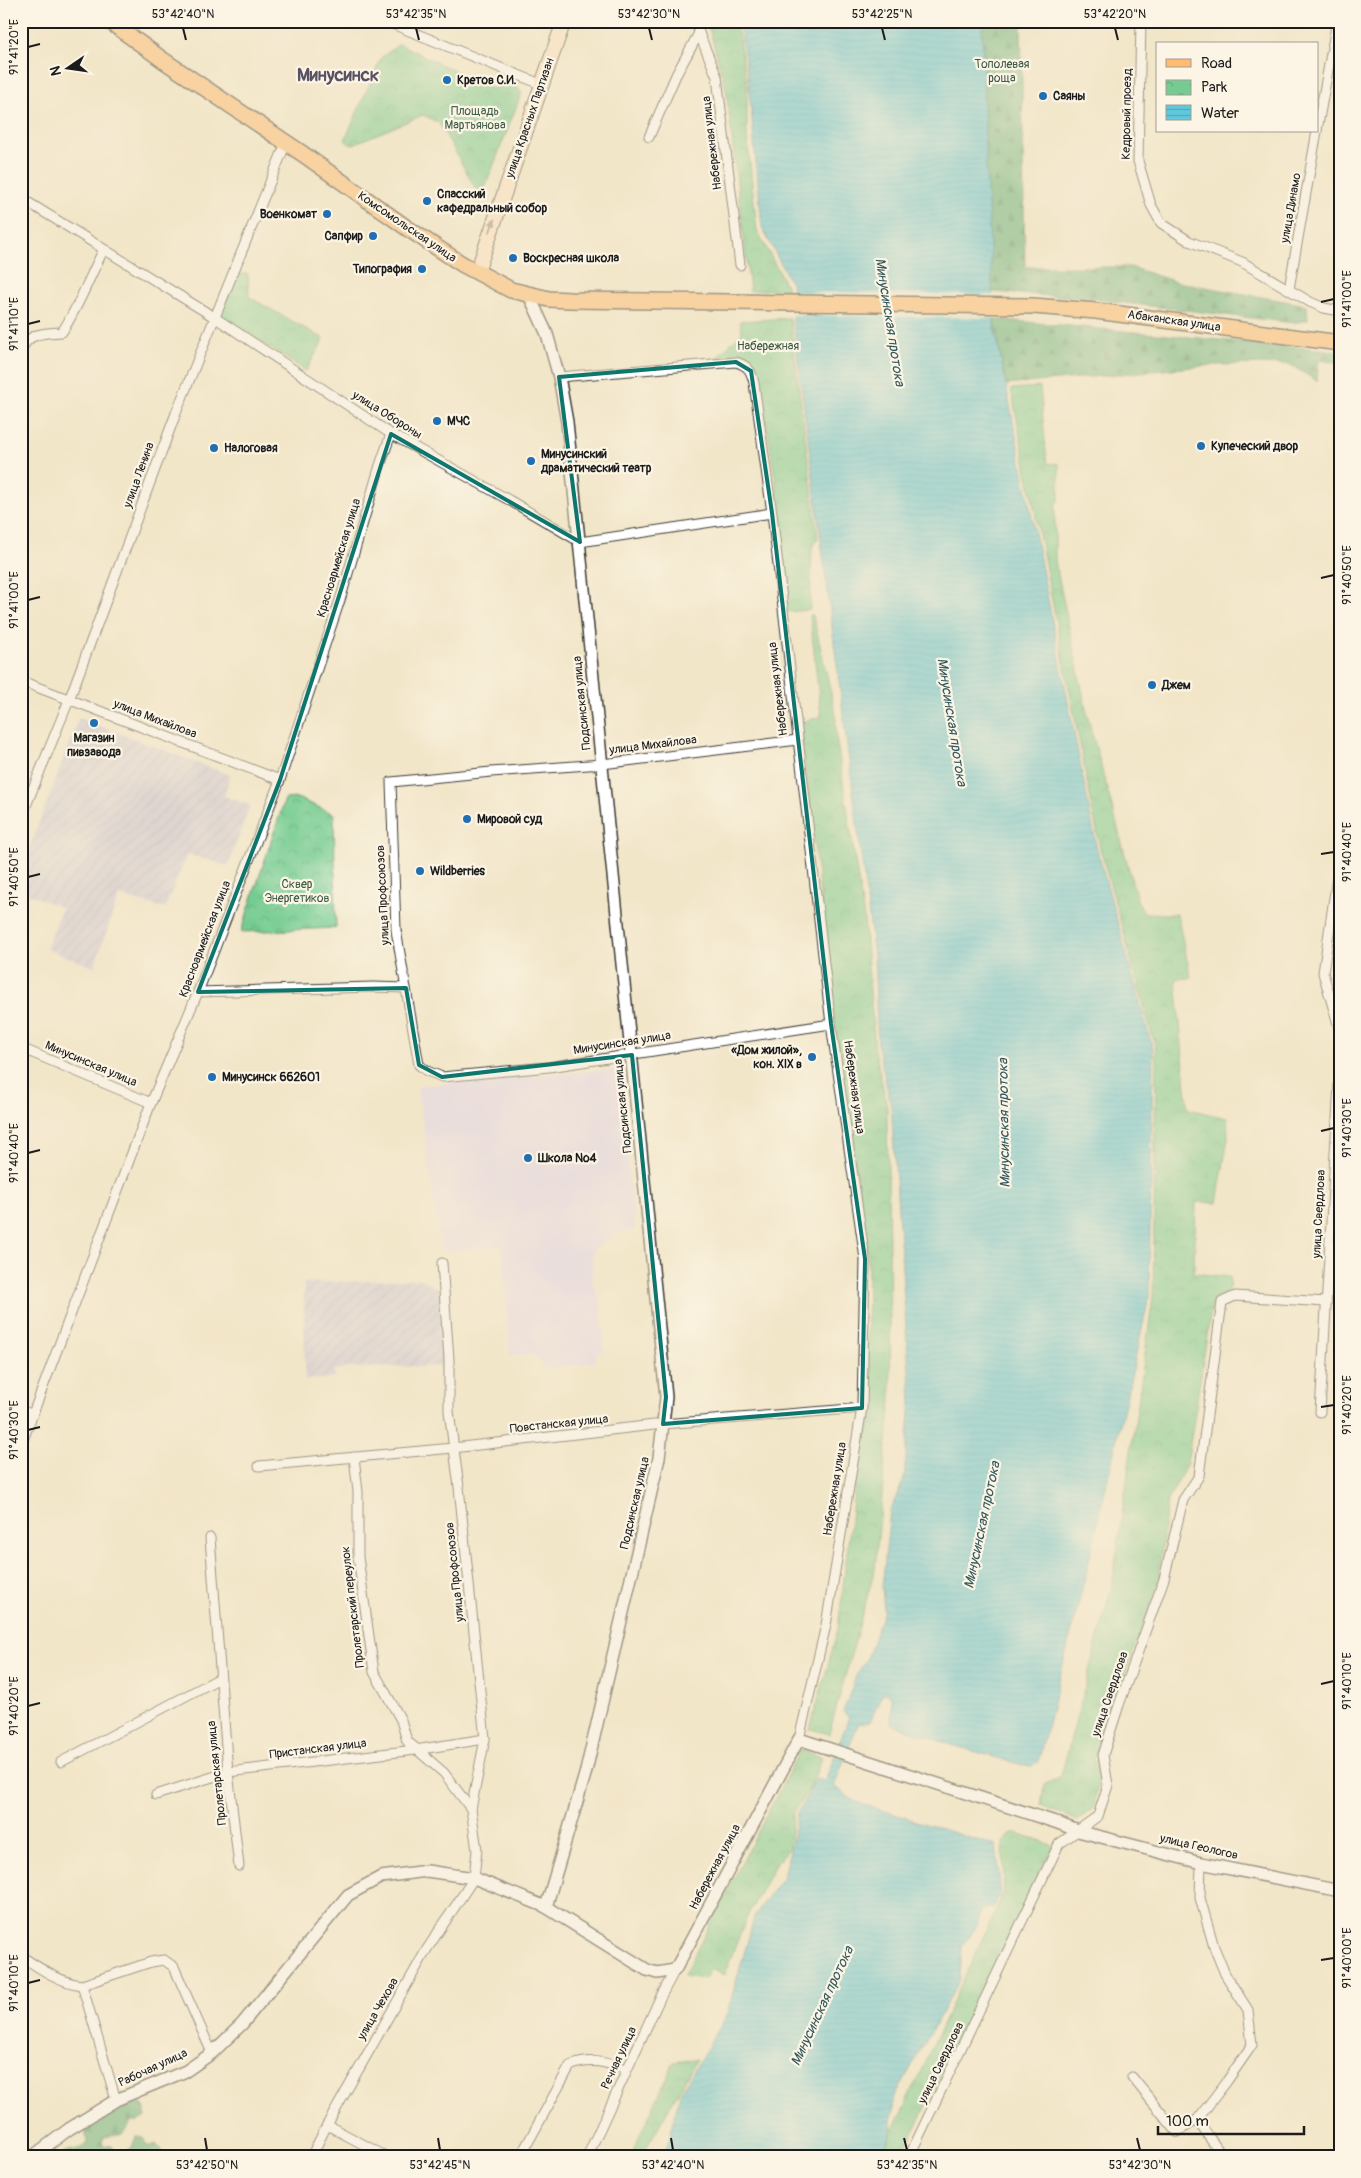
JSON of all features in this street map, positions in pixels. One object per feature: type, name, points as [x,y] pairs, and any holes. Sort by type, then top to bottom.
[{"type":"main road","name":"Комсомольская улица","points":[[110,21],[163,60],[407,228],[494,282],[529,295],[570,300],[750,302]]},
{"type":"main road","name":"улица Красных Партизан","points":[[476,272],[564,21]]},
{"type":"main road","name":"Абаканская улица","points":[[750,302],[1007,305],[1096,311],[1340,343]]},
{"type":"street","points":[[385,21],[543,85]]},
{"type":"street","name":"Набережная улица","points":[[696,21],[699,33],[718,76],[740,265]]},
{"type":"street","name":"Кедровый проезд","points":[[1141,21],[1138,161],[1151,205],[1161,223],[1172,232],[1189,241],[1242,262],[1289,289]]},
{"type":"street","name":"улица Динамо","points":[[1318,124],[1336,21]]},
{"type":"street","points":[[649,137],[676,75],[699,33]]},
{"type":"street","name":"улица Динамо","points":[[1289,289],[1317,132]]},
{"type":"street","name":"улица Ленина","points":[[21,818],[69,700],[172,422],[286,143]]},
{"type":"street","name":"улица Обороны","points":[[21,198],[214,317],[391,434],[580,542]]},
{"type":"street","points":[[21,351],[24,343],[36,334],[62,332],[74,314],[103,250]]},
{"type":"street","points":[[1289,289],[1324,308],[1340,311]]},
{"type":"street","name":"Подсинская улица","points":[[529,295],[547,334],[559,377],[567,422],[666,1397],[660,1458],[586,1771],[546,1907]]},
{"type":"street","name":"Набережная улица","points":[[559,377],[736,362],[752,371],[772,513],[831,1024],[865,1259],[862,1408],[826,1625],[799,1739],[675,1970]]},
{"type":"street","name":"Красноармейская улица","points":[[21,1445],[151,1103],[198,992],[280,780],[341,597],[391,434]]},
{"type":"street","points":[[580,542],[772,513]]},
{"type":"street","name":"улица Михайлова","points":[[21,681],[280,780]]},
{"type":"street","name":"улица Михайлова","points":[[391,782],[602,764],[798,740]]},
{"type":"street","name":"улица Профсоюзов","points":[[391,782],[396,930],[419,1065]]},
{"type":"street","points":[[1340,857],[1322,973],[1340,1031]]},
{"type":"street","points":[[198,992],[373,987],[406,988]]},
{"type":"street","points":[[1330,995],[1340,997]]},
{"type":"street","name":"Минусинская улица","points":[[419,1065],[426,1071],[442,1077],[549,1067],[831,1024]]},
{"type":"street","name":"Минусинская улица","points":[[21,1048],[151,1103]]},
{"type":"street","name":"улица Свердлова","points":[[1320,1412],[1340,1067]]},
{"type":"street","points":[[1329,1254],[1340,1255]]},
{"type":"street","name":"улица Профсоюзов","points":[[442,1263],[449,1360],[449,1411],[459,1487],[485,1739],[471,1809],[477,1850],[474,1878]]},
{"type":"street","name":"улица Свердлова","points":[[909,2157],[1059,1844],[1098,1816],[1108,1785],[1103,1755],[1118,1705],[1164,1579],[1183,1500],[1198,1476],[1222,1302],[1235,1296],[1326,1302]]},
{"type":"street","name":"Повстанская улица","points":[[259,1466],[453,1448],[663,1424],[862,1408]]},
{"type":"street","points":[[21,1410],[33,1415]]},
{"type":"street","name":"Пролетарский переулок","points":[[354,1457],[358,1492],[358,1557],[374,1672],[401,1720],[406,1741],[444,1773],[471,1809]]},
{"type":"street","name":"Пролетарская улица","points":[[210,1538],[228,1772],[239,1866]]},
{"type":"street","points":[[62,1762],[220,1678]]},
{"type":"street","name":"Пристанская улица","points":[[156,1795],[228,1772],[415,1750],[485,1739]]},
{"type":"street","name":"улица Геологов","points":[[799,1739],[877,1763],[1078,1831],[1201,1863],[1340,1891]]},
{"type":"street","points":[[1132,2078],[1177,2132],[1197,2120],[1227,2082],[1252,2045],[1248,2010],[1225,1974],[1211,1939],[1200,1898],[1201,1863]]},
{"type":"street","name":"Рабочая улица","points":[[32,2157],[69,2129],[116,2100],[186,2071],[212,2053],[242,2024],[348,1895],[381,1877],[427,1871],[474,1878]]},
{"type":"street","points":[[474,1878],[546,1907],[647,1970],[657,1973],[675,1970]]},
{"type":"street","name":"улица Чехова","points":[[311,2157],[327,2125],[427,1949],[474,1878]]},
{"type":"street","points":[[21,1956],[38,1967],[74,1984],[82,1985],[151,1962],[164,1960],[174,1967],[212,2053]]},
{"type":"street","name":"Речная улица","points":[[587,2157],[675,1970]]},
{"type":"street","points":[[82,1985],[116,2100]]},
{"type":"street","points":[[520,2157],[570,2066],[583,2061],[591,2061],[627,2069]]},
{"type":"street","points":[[1197,2120],[1223,2157]]},
{"type":"street","points":[[327,2125],[387,2157]]},
{"type":"highlighted area","points":[[736,362],[751,371],[772,513],[831,1024],[865,1259],[862,1408],[663,1424],[666,1397],[632,1055],[442,1077],[419,1065],[406,988],[198,992],[280,780],[391,434],[580,542],[559,377]]},
{"type":"shaded area","points":[[79,718],[230,775],[224,796],[250,805],[228,866],[187,854],[165,908],[119,896],[94,967],[46,949],[62,908],[21,891],[21,870]]},
{"type":"shaded area","name":"Школа №4","points":[[618,1069],[635,1230],[613,1234],[593,1251],[592,1279],[601,1304],[604,1352],[597,1352],[595,1362],[545,1369],[537,1357],[531,1353],[510,1356],[502,1246],[441,1251],[417,1086]]},
{"type":"shaded area","points":[[421,1279],[439,1289],[443,1366],[346,1368],[334,1370],[335,1378],[305,1380],[304,1283]]},
{"type":"green space","points":[[707,21],[736,21],[747,84],[747,135],[757,230],[788,289],[750,291],[726,89]]},
{"type":"green space","name":"Тополевая роща","points":[[982,21],[1021,21],[1025,267],[1130,267],[1177,282],[1307,305],[1308,320],[1293,323],[1083,298],[992,292],[985,145]]},
{"type":"green space","name":"Площадь Мартьянова","points":[[399,44],[492,89],[513,81],[522,92],[481,198],[439,123],[423,115],[351,145],[345,140],[381,58]]},
{"type":"green space","points":[[237,274],[248,274],[249,297],[324,339],[306,371],[219,315]]},
{"type":"green space","name":"Набережная","points":[[790,318],[818,538],[812,547],[810,610],[785,612],[777,490],[761,389],[755,369],[743,358],[715,359],[742,332],[740,321]]},
{"type":"green space","points":[[994,319],[1340,351],[1340,363],[1319,360],[1317,381],[1289,364],[1215,365],[1006,385]]},
{"type":"green space","points":[[1040,387],[1047,463],[1059,464],[1059,501],[1055,504],[1055,560],[1088,718],[1138,903],[1145,913],[1177,914],[1191,978],[1176,979],[1188,1109],[1227,1118],[1228,1138],[1217,1203],[1196,1202],[1194,1273],[1230,1277],[1229,1292],[1213,1298],[1187,1464],[1167,1502],[1158,1584],[1094,1759],[1099,1778],[1094,1807],[1078,1821],[1041,1805],[1044,1785],[1061,1776],[1112,1585],[1153,1297],[1156,1049],[1100,848],[1011,389]]},
{"type":"green space","points":[[810,615],[813,615],[836,715],[836,736],[864,918],[875,1050],[887,1106],[891,1401],[875,1569],[829,1734],[810,1729],[838,1629],[854,1493],[867,1408],[868,1257],[835,1024],[800,722],[821,717]]},
{"type":"green space","name":"Сквер Энергетиков","points":[[297,798],[334,814],[336,928],[241,932],[285,799]]},
{"type":"green space","points":[[800,1750],[822,1757],[811,1786],[793,1812],[789,1849],[776,1863],[747,1917],[724,1975],[711,1969],[705,1979],[684,1975]]},
{"type":"green space","points":[[1014,1832],[1054,1846],[1027,1895],[1016,1937],[972,2017],[901,2157],[881,2157],[1004,1892],[1003,1842]]},
{"type":"green space","points":[[697,2059],[641,2157],[630,2157],[674,2062]]},
{"type":"green space","points":[[140,2102],[145,2108],[145,2117],[137,2122],[131,2121],[126,2132],[123,2134],[103,2138],[104,2145],[112,2146],[118,2154],[117,2157],[64,2157],[64,2152],[81,2148],[87,2143],[85,2130],[87,2128]]},
{"type":"green space","points":[[136,2136],[145,2139],[148,2147],[156,2144],[161,2150],[162,2157],[127,2157],[128,2150],[132,2147]]},
{"type":"water","name":"Минусинская протока","points":[[739,21],[982,21],[985,145],[994,324],[1097,849],[1153,1049],[1149,1298],[1087,1570],[1038,1763],[1029,1767],[952,1745],[891,1724],[892,1698],[888,1693],[882,1694],[870,1722],[858,1724],[834,1786],[856,1802],[996,1846],[1001,1893],[993,1908],[982,1910],[977,1926],[962,1947],[960,1980],[894,2098],[891,2134],[880,2157],[662,2157],[669,2141],[680,2093],[726,2017],[755,1915],[782,1878],[791,1847],[797,1813],[816,1779],[825,1781],[849,1717],[843,1712],[856,1676],[868,1656],[884,1610],[882,1587],[890,1511],[904,1479],[911,1401],[891,1106],[878,1046],[874,956],[793,321],[792,286],[762,227],[748,77]]},
{"type":"pier","points":[[789,292],[995,295],[996,318],[790,315]]},
{"type":"place","name":"Кретов С.И.","points":[[447,80]]},
{"type":"place","name":"Саяны","points":[[1043,96]]},
{"type":"place","name":"Спасский кафедральный собор","points":[[427,201]]},
{"type":"place","name":"Военкомат","points":[[327,214]]},
{"type":"place","name":"Сапфир","points":[[373,236]]},
{"type":"place","name":"Воскресная школа","points":[[513,258]]},
{"type":"place","name":"Типография","points":[[422,269]]},
{"type":"place","name":"МЧС","points":[[437,421]]},
{"type":"place","name":"Купеческий двор","points":[[1201,446]]},
{"type":"place","name":"Налоговая","points":[[214,448]]},
{"type":"place","name":"Минусинский драматический театр","points":[[531,461]]},
{"type":"place","name":"Джем","points":[[1152,685]]},
{"type":"place","name":"Магазин пивзавода","points":[[94,723]]},
{"type":"place","name":"Мировой суд","points":[[467,819]]},
{"type":"place","name":"Wildberries","points":[[420,871]]},
{"type":"place","name":"«Дом жилой», кон. ХIХ в","points":[[812,1057]]},
{"type":"place","name":"Минусинск 662601","points":[[212,1077]]},
{"type":"place","name":"Школа №4","points":[[528,1158]]},
{"type":"district","name":"Минусинск","points":[[338,75]]}]
